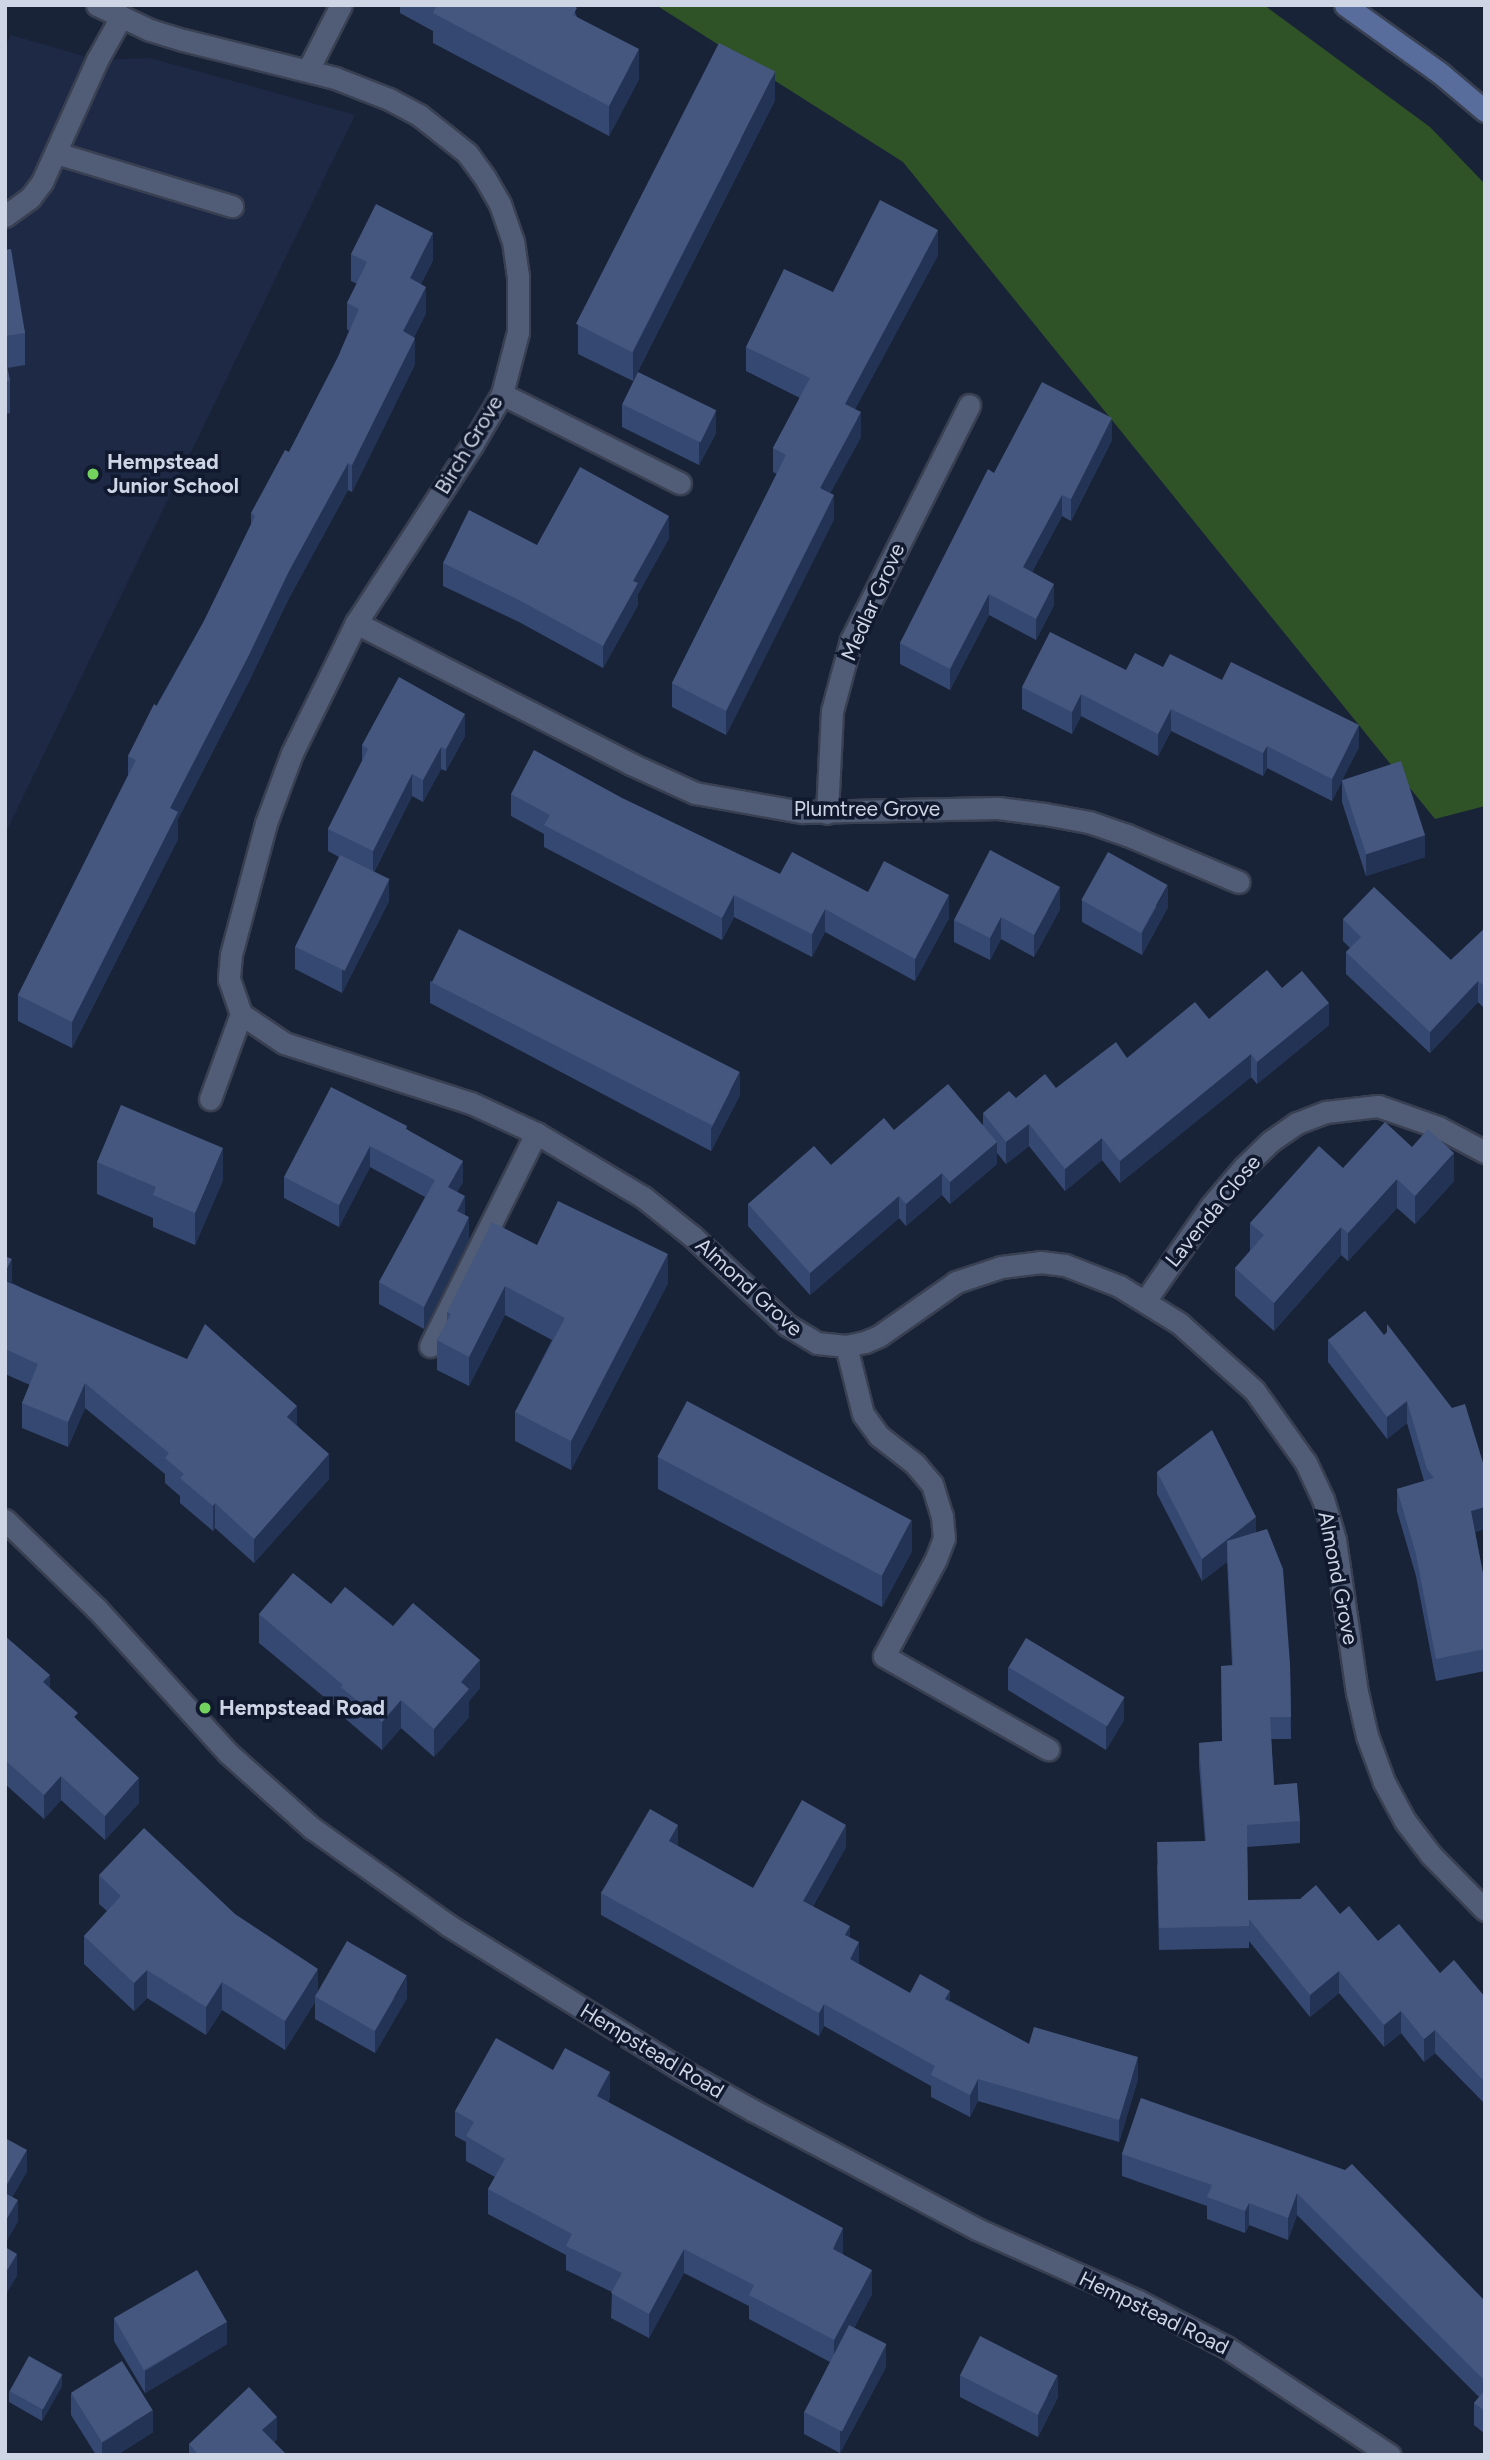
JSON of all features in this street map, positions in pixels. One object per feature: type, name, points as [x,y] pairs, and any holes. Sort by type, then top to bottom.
[{"type":"street","name":"Birch Grove","points":[[97,5],[121,17],[192,42],[308,69],[389,99],[419,115],[467,153],[485,178],[500,204],[513,242],[518,275],[518,332],[502,394],[472,445],[356,623],[297,740],[266,823],[231,954],[229,979],[241,1014]]},
{"type":"street","points":[[308,69],[341,5]]},
{"type":"street","points":[[1345,5],[1440,73],[1485,111]]},
{"type":"street","points":[[5,216],[30,198],[56,153],[97,60],[121,17]]},
{"type":"street","points":[[56,153],[232,206]]},
{"type":"street","points":[[502,394],[680,483]]},
{"type":"street","name":"Medlar Grove","points":[[827,813],[832,711],[851,640],[969,405]]},
{"type":"street","name":"Plumtree Grove","points":[[356,623],[677,786],[736,802],[827,813],[998,808],[1045,814],[1089,822],[1127,835],[1238,882]]},
{"type":"street","points":[[210,1099],[241,1014]]},
{"type":"street","name":"Almond Grove","points":[[241,1014],[284,1043],[434,1089],[536,1133],[643,1197],[692,1236],[801,1336],[817,1343],[846,1346],[879,1336],[956,1282],[1001,1267],[1040,1262],[1076,1269],[1119,1286],[1206,1344],[1254,1390],[1306,1463],[1323,1499],[1335,1540],[1357,1692],[1367,1736],[1384,1782],[1405,1821],[1431,1855],[1485,1910]]},
{"type":"street","name":"Lavenda Close","points":[[1145,1301],[1211,1206],[1244,1167],[1297,1123],[1326,1112],[1378,1106],[1438,1127],[1485,1152]]},
{"type":"street","points":[[430,1346],[536,1133]]},
{"type":"street","points":[[846,1346],[863,1414],[879,1436],[915,1464],[932,1484],[942,1516],[944,1538],[936,1559],[884,1656],[1048,1749]]},
{"type":"street","name":"Hempstead Road","points":[[5,1520],[97,1609],[228,1753],[312,1828],[447,1925],[680,2069],[754,2111],[976,2229],[1138,2301],[1226,2347],[1390,2455]]},
{"type":"shaded area","name":"Hempstead Junior School","points":[[11,35],[97,60],[150,58],[355,115],[5,834],[5,46]]},
{"type":"green space","points":[[656,5],[1264,5],[1430,127],[1485,184],[1485,806],[1435,819],[903,162]]},
{"type":"building","points":[[437,5],[572,5],[577,8],[573,15],[639,49],[609,106],[433,13]]},
{"type":"building","points":[[719,43],[775,72],[632,352],[576,324]]},
{"type":"building","points":[[880,200],[938,230],[845,404],[861,412],[820,488],[834,495],[726,711],[672,683],[786,455],[773,448],[810,378],[746,347],[784,269],[833,292]]},
{"type":"building","points":[[376,204],[433,233],[410,278],[426,287],[403,331],[415,338],[352,465],[348,463],[289,571],[170,808],[178,812],[72,1022],[18,995],[136,760],[128,756],[154,704],[157,706],[204,621],[255,516],[251,513],[285,450],[289,452],[338,357],[359,309],[347,303],[367,262],[351,254]]},
{"type":"building","points":[[11,249],[25,333],[5,336],[5,250]]},
{"type":"building","points":[[5,354],[10,381],[5,381]]},
{"type":"building","points":[[638,372],[716,410],[700,442],[622,404]]},
{"type":"building","points":[[1042,382],[1112,418],[1071,499],[1062,495],[1023,567],[1054,584],[1036,619],[989,594],[950,669],[900,643],[988,469],[994,473]]},
{"type":"building","points":[[580,467],[669,516],[633,581],[638,583],[603,646],[519,600],[443,563],[469,510],[537,545]]},
{"type":"building","points":[[1050,632],[1126,670],[1135,653],[1163,667],[1170,654],[1222,680],[1231,662],[1359,725],[1332,779],[1267,746],[1263,753],[1171,709],[1158,734],[1081,694],[1072,712],[1022,687]]},
{"type":"building","points":[[399,677],[465,714],[446,749],[441,747],[423,780],[412,774],[373,851],[328,829],[368,749],[362,745]]},
{"type":"building","points":[[534,750],[624,799],[780,874],[792,852],[868,892],[884,861],[949,895],[915,959],[825,909],[812,934],[734,895],[722,918],[544,825],[550,815],[511,794]]},
{"type":"building","points":[[1401,761],[1425,835],[1366,854],[1342,780]]},
{"type":"building","points":[[990,850],[1060,887],[1034,935],[1001,917],[990,938],[954,920]]},
{"type":"building","points":[[1108,852],[1167,885],[1141,933],[1081,900]]},
{"type":"building","points":[[340,855],[389,879],[345,971],[295,947]]},
{"type":"building","points":[[1374,887],[1451,960],[1485,928],[1485,987],[1478,981],[1430,1032],[1346,952],[1361,937],[1343,919]]},
{"type":"building","points":[[459,929],[740,1072],[712,1125],[432,982]]},
{"type":"building","points":[[1267,970],[1282,988],[1302,971],[1329,1003],[1257,1062],[1251,1054],[1120,1161],[1102,1138],[1065,1169],[1029,1124],[1006,1142],[983,1113],[1009,1091],[1016,1098],[1045,1074],[1056,1088],[1116,1042],[1127,1058],[1195,1002],[1209,1019]]},
{"type":"building","points":[[948,1084],[997,1142],[950,1182],[942,1173],[906,1204],[899,1196],[810,1273],[748,1204],[814,1146],[831,1165],[884,1118],[894,1130]]},
{"type":"building","points":[[331,1087],[407,1126],[406,1129],[463,1161],[448,1187],[465,1196],[457,1211],[469,1217],[424,1307],[379,1282],[435,1180],[370,1146],[339,1205],[284,1177]]},
{"type":"building","points":[[121,1105],[223,1148],[195,1213],[153,1195],[156,1187],[97,1162]]},
{"type":"building","points":[[1385,1122],[1412,1147],[1428,1129],[1454,1153],[1415,1196],[1397,1179],[1348,1233],[1341,1227],[1274,1303],[1235,1268],[1264,1235],[1250,1223],[1319,1146],[1343,1168]]},
{"type":"building","points":[[558,1201],[668,1254],[571,1441],[515,1412],[565,1318],[505,1286],[469,1357],[437,1340],[451,1314],[447,1312],[492,1222],[537,1245]]},
{"type":"building","points":[[5,1256],[12,1259],[5,1272]]},
{"type":"building","points":[[5,1281],[187,1359],[205,1324],[297,1406],[287,1417],[329,1454],[254,1539],[215,1503],[213,1506],[180,1478],[184,1474],[165,1458],[169,1453],[85,1383],[68,1422],[22,1403],[38,1364],[5,1349]]},
{"type":"building","points":[[1365,1311],[1384,1335],[1387,1332],[1387,1324],[1452,1408],[1465,1404],[1485,1469],[1485,1507],[1471,1511],[1485,1584],[1485,1649],[1436,1659],[1416,1554],[1397,1489],[1434,1478],[1427,1469],[1407,1401],[1387,1417],[1328,1340]]},
{"type":"building","points":[[687,1401],[911,1520],[882,1576],[657,1457]]},
{"type":"building","points":[[1212,1430],[1256,1517],[1202,1559],[1157,1472]]},
{"type":"building","points":[[1267,1529],[1283,1569],[1290,1664],[1291,1717],[1270,1717],[1274,1785],[1297,1783],[1300,1821],[1247,1825],[1248,1900],[1300,1899],[1316,1885],[1340,1914],[1349,1906],[1378,1941],[1399,1924],[1440,1973],[1454,1960],[1485,1997],[1485,2082],[1435,2030],[1424,2039],[1401,2011],[1384,2025],[1339,1971],[1310,1995],[1249,1919],[1249,1926],[1159,1928],[1157,1842],[1206,1841],[1199,1743],[1222,1741],[1221,1666],[1233,1665],[1227,1541]]},
{"type":"building","points":[[293,1573],[331,1604],[345,1587],[393,1626],[413,1603],[480,1660],[461,1682],[469,1689],[434,1729],[401,1700],[382,1722],[259,1614]]},
{"type":"building","points":[[5,1636],[50,1675],[43,1682],[78,1713],[74,1717],[139,1778],[105,1816],[61,1776],[44,1795],[5,1760]]},
{"type":"building","points":[[1026,1638],[1125,1697],[1107,1726],[1008,1667]]},
{"type":"building","points":[[802,1800],[846,1825],[803,1901],[850,1926],[845,1935],[859,1942],[850,1959],[910,1993],[920,1974],[950,1991],[945,1999],[1029,2044],[1034,2027],[1138,2057],[1119,2120],[978,2079],[970,2095],[931,2075],[935,2066],[824,2004],[819,2013],[601,1893],[650,1809],[678,1825],[669,1841],[753,1888]]},
{"type":"building","points":[[144,1828],[235,1914],[318,1969],[285,2021],[222,1982],[206,2007],[147,1970],[134,1983],[84,1936],[121,1896],[99,1875]]},
{"type":"building","points":[[347,1941],[407,1976],[375,2031],[315,1996]]},
{"type":"building","points":[[496,2038],[553,2070],[565,2048],[610,2072],[597,2096],[843,2228],[833,2249],[872,2270],[834,2340],[749,2295],[754,2285],[684,2249],[649,2314],[611,2293],[622,2273],[566,2246],[572,2234],[488,2189],[505,2159],[466,2136],[474,2122],[455,2111]]},
{"type":"building","points":[[1141,2098],[1345,2170],[1352,2164],[1485,2301],[1485,2381],[1297,2193],[1288,2218],[1249,2203],[1245,2211],[1207,2197],[1212,2185],[1122,2154]]},
{"type":"building","points":[[5,2138],[27,2150],[5,2188]]},
{"type":"building","points":[[5,2193],[18,2200],[5,2222]]},
{"type":"building","points":[[5,2247],[17,2254],[5,2274]]},
{"type":"building","points":[[197,2270],[227,2322],[144,2370],[114,2318]]},
{"type":"building","points":[[849,2325],[886,2344],[842,2431],[805,2412]]},
{"type":"building","points":[[980,2336],[1058,2375],[1038,2415],[960,2375]]},
{"type":"building","points":[[29,2356],[62,2374],[43,2409],[10,2391]]},
{"type":"building","points":[[122,2361],[153,2410],[102,2442],[71,2393]]},
{"type":"building","points":[[249,2387],[277,2417],[262,2430],[285,2453],[199,2455],[189,2444]]},
{"type":"building","points":[[1485,2390],[1485,2411],[1474,2403]]},
{"type":"place","name":"Hempstead Junior School","points":[[93,474]]},
{"type":"place","name":"Hempstead Road","points":[[205,1708]]}]
